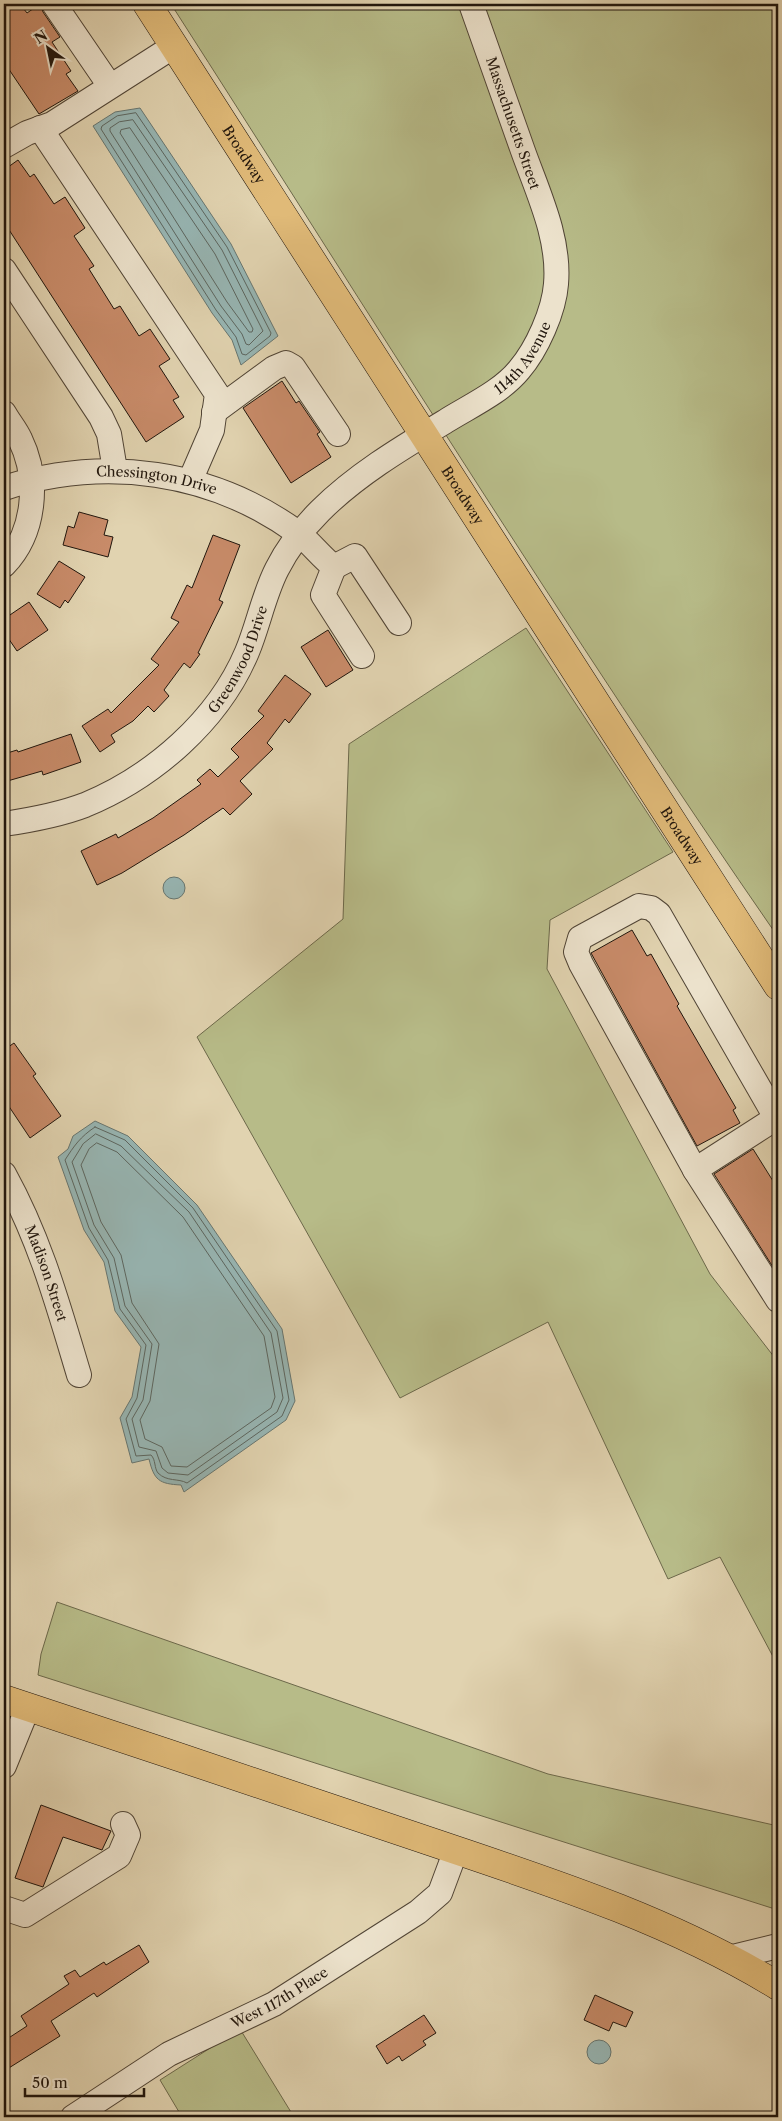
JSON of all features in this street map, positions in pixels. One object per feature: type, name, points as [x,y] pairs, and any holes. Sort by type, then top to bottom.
[{"type":"main road","name":"Broadway","points":[[147,4],[778,986]]},
{"type":"main road","points":[[11,1705],[456,1850],[639,1915],[729,1958],[778,1986]]},
{"type":"street","points":[[54,4],[110,86]]},
{"type":"street","name":"Massachusetts Street","points":[[471,4],[554,243]]},
{"type":"street","points":[[4,146],[52,124],[174,46]]},
{"type":"street","points":[[40,128],[217,394],[212,430],[190,481]]},
{"type":"street","name":"114th Avenue","points":[[425,434],[489,395],[518,371],[541,338],[556,286],[554,243]]},
{"type":"street","points":[[4,270],[101,417],[109,434],[115,470]]},
{"type":"street","points":[[214,412],[274,368],[286,363],[293,367],[338,434]]},
{"type":"street","points":[[4,413],[20,439],[31,480],[30,515],[16,552],[4,565]]},
{"type":"street","name":"Greenwood Drive","points":[[4,824],[34,820],[83,806],[120,788],[148,771],[205,719],[227,689],[246,656],[276,570],[299,534],[345,488],[425,434]]},
{"type":"street","name":"Chessington Drive","points":[[4,488],[31,480],[115,470],[155,473],[190,481],[241,500],[299,534],[334,567]]},
{"type":"street","points":[[362,656],[322,596],[334,567],[355,556],[399,623]]},
{"type":"street","points":[[695,1170],[777,1120],[659,914],[651,908],[639,906],[580,938],[576,952],[695,1170],[778,1300]]},
{"type":"street","name":"Madison Street","points":[[4,1174],[25,1213],[53,1290],[79,1375]]},
{"type":"street","points":[[4,1766],[11,1705]]},
{"type":"street","points":[[4,1908],[25,1915],[119,1856],[128,1835],[123,1824]]},
{"type":"street","name":"West 117th Place","points":[[73,2117],[169,2054],[274,2004],[418,1912],[440,1893],[456,1850]]},
{"type":"street","points":[[729,1958],[778,1946]]},
{"type":"green space","points":[[171,4],[778,4],[778,937],[546,590]]},
{"type":"green space","points":[[526,628],[673,852],[550,920],[547,969],[710,1274],[778,1362],[778,1666],[720,1557],[668,1579],[548,1322],[400,1398],[197,1037],[343,919],[349,744]]},
{"type":"green space","points":[[57,1602],[548,1774],[778,1826],[778,1910],[38,1675],[41,1654]]},
{"type":"green space","points":[[240,2029],[294,2117],[182,2117],[160,2080]]},
{"type":"water","points":[[140,108],[231,244],[278,336],[241,365],[232,340],[212,313],[93,126],[115,112]]},
{"type":"water","points":[[174,877],[182,880],[185,888],[182,896],[174,899],[166,896],[163,888],[166,880]]},
{"type":"water","points":[[95,1121],[128,1136],[197,1205],[282,1329],[295,1401],[286,1420],[184,1492],[181,1485],[159,1480],[153,1472],[149,1459],[132,1463],[120,1418],[132,1397],[141,1347],[115,1311],[104,1262],[84,1230],[58,1157],[68,1149],[73,1136]]},
{"type":"water","points":[[599,2040],[607,2044],[611,2052],[607,2060],[599,2064],[591,2060],[587,2052],[591,2044]]},
{"type":"building","points":[[4,4],[20,4],[27,13],[40,4],[43,12],[60,37],[52,42],[71,71],[66,74],[78,91],[39,114],[4,62]]},
{"type":"building","points":[[18,160],[30,177],[34,174],[54,204],[65,197],[85,228],[74,236],[94,266],[89,269],[114,309],[120,306],[139,336],[150,329],[170,359],[159,366],[179,397],[173,400],[184,417],[146,442],[4,222],[4,170]]},
{"type":"building","points":[[282,381],[296,403],[299,401],[320,432],[317,434],[331,457],[291,483],[243,408]]},
{"type":"building","points":[[79,512],[108,520],[104,535],[113,537],[108,557],[63,545],[68,526],[74,528]]},
{"type":"building","points":[[213,535],[240,545],[219,600],[223,602],[198,653],[200,654],[190,668],[184,663],[164,690],[169,696],[154,712],[148,706],[133,721],[111,735],[115,742],[100,752],[82,726],[108,709],[111,713],[159,665],[151,659],[179,622],[171,618],[187,585],[192,588]]},
{"type":"building","points":[[59,561],[85,577],[68,603],[65,600],[60,608],[37,594]]},
{"type":"building","points":[[29,602],[48,630],[17,651],[4,632],[4,619]]},
{"type":"building","points":[[328,630],[353,670],[326,687],[301,647]]},
{"type":"building","points":[[285,675],[311,694],[289,723],[285,719],[267,743],[273,749],[240,781],[252,794],[230,815],[223,808],[184,835],[122,873],[97,885],[81,851],[116,834],[118,838],[153,818],[201,784],[197,780],[210,769],[218,777],[239,757],[231,749],[264,716],[258,711]]},
{"type":"building","points":[[71,734],[81,762],[43,775],[42,771],[4,782],[4,754],[17,750],[18,752]]},
{"type":"building","points":[[632,930],[647,956],[651,954],[679,1004],[677,1006],[736,1108],[733,1110],[740,1123],[697,1146],[591,953]]},
{"type":"building","points":[[14,1043],[36,1074],[33,1076],[61,1116],[30,1138],[4,1099],[4,1050]]},
{"type":"building","points":[[753,1149],[778,1189],[778,1275],[714,1174]]},
{"type":"building","points":[[41,1805],[111,1831],[102,1850],[63,1837],[43,1887],[15,1878]]},
{"type":"building","points":[[139,1945],[149,1962],[97,1997],[94,1993],[51,2021],[60,2036],[4,2071],[4,2041],[27,2026],[21,2016],[69,1984],[64,1976],[75,1970],[80,1977],[104,1962],[106,1965]]},
{"type":"building","points":[[595,1995],[633,2012],[626,2027],[613,2022],[609,2031],[584,2020]]},
{"type":"building","points":[[424,2015],[436,2033],[423,2041],[426,2045],[402,2061],[399,2056],[387,2064],[376,2046]]}]
